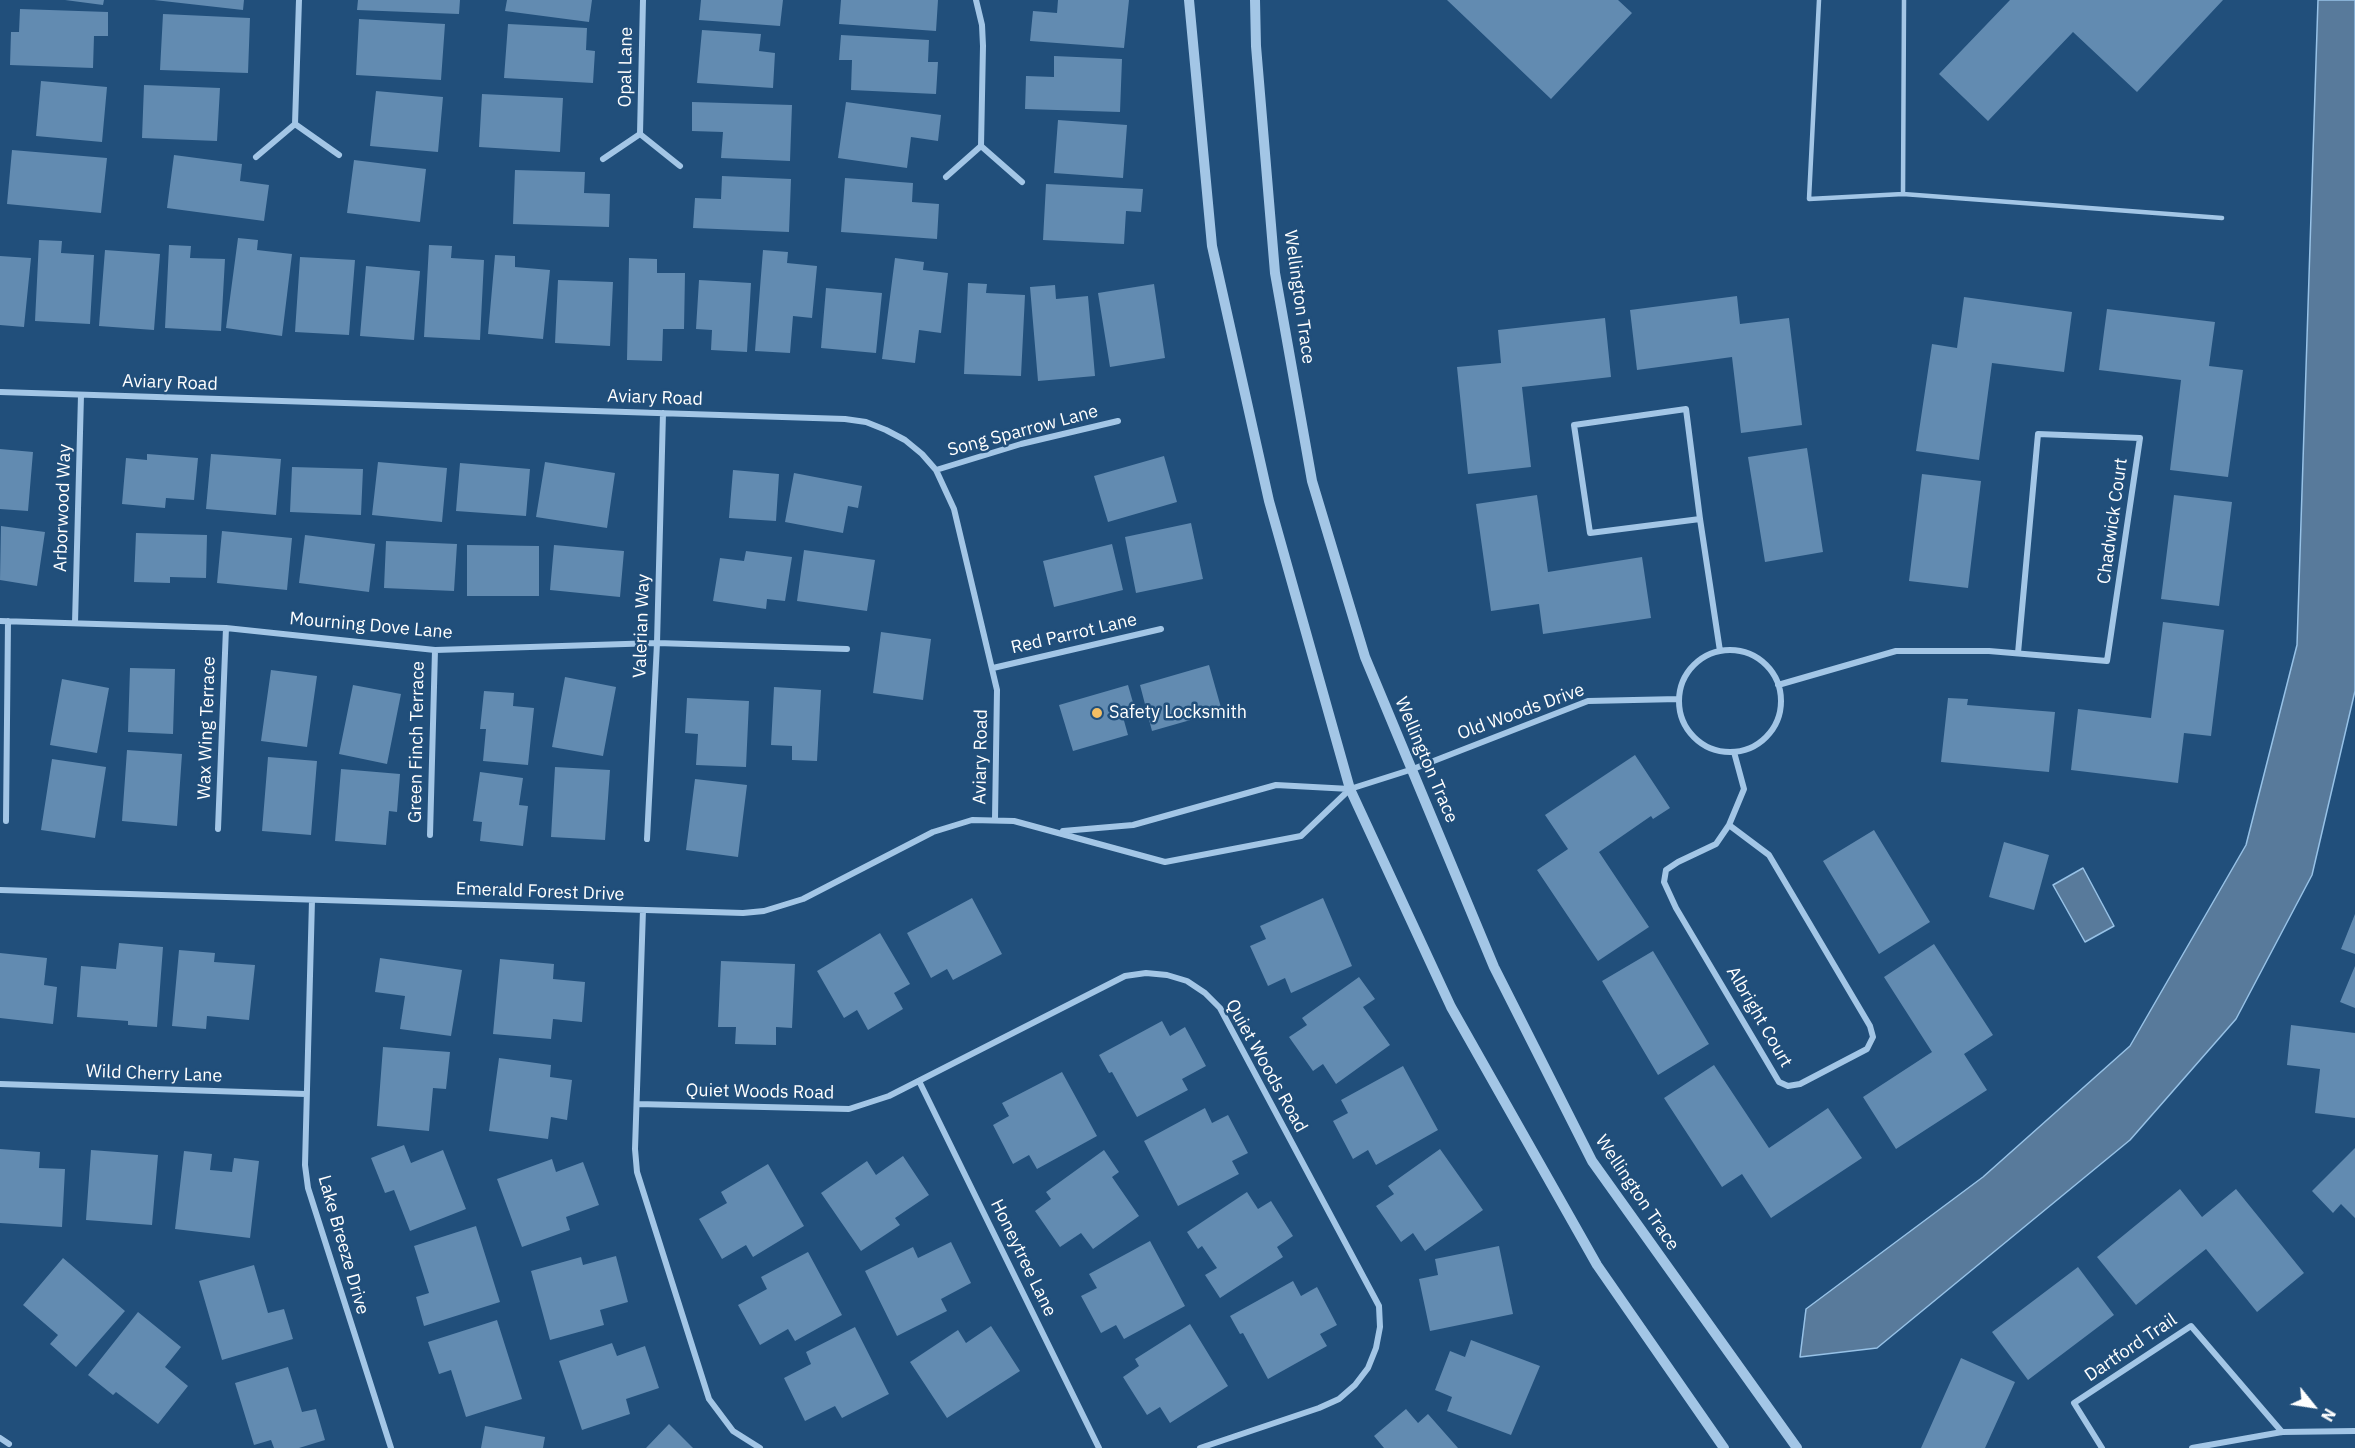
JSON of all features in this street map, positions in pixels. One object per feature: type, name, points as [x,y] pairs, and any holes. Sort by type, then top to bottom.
[{"type":"street","points":[[256,156],[296,124],[299,0]]},
{"type":"street","name":"Opal Lane","points":[[640,134],[642,0]]},
{"type":"street","points":[[946,177],[981,146],[983,46],[982,25],[976,0]]},
{"type":"street","points":[[1189,0],[1212,246],[1269,501],[1350,789],[1456,1018],[1598,1265],[1724,1448]]},
{"type":"street","name":"Wellington Trace","points":[[1256,0],[1256,46],[1275,273],[1312,481],[1365,657],[1494,967],[1592,1161],[1797,1448]]},
{"type":"street","points":[[296,124],[339,155]]},
{"type":"street","points":[[603,159],[640,134],[680,166]]},
{"type":"street","points":[[981,146],[1022,182]]},
{"type":"street","name":"Aviary Road","points":[[0,392],[845,419],[866,422],[905,440],[936,470],[954,509],[997,690],[995,819]]},
{"type":"street","name":"Arborwood Way","points":[[75,623],[81,395]]},
{"type":"street","points":[[1700,519],[1590,533],[1574,425],[1686,409],[1720,651]]},
{"type":"street","name":"Valerian Way","points":[[647,839],[657,643],[663,413]]},
{"type":"street","name":"Song Sparrow Lane","points":[[936,470],[1021,444],[1118,421]]},
{"type":"street","name":"Chadwick Court","points":[[1778,684],[1896,651],[2018,653],[2107,661],[2140,438],[2038,434],[2018,653]]},
{"type":"street","name":"Mourning Dove Lane","points":[[0,621],[226,628],[435,650],[657,643],[847,649]]},
{"type":"street","points":[[6,821],[8,621]]},
{"type":"street","name":"Wax Wing Terrace","points":[[218,829],[226,628]]},
{"type":"street","name":"Red Parrot Lane","points":[[993,668],[1161,629]]},
{"type":"street","name":"Green Finch Terrace","points":[[430,835],[435,650]]},
{"type":"street","points":[[1720,651],[1749,653],[1762,661],[1778,684],[1781,700],[1772,729],[1762,740],[1748,748],[1734,752],[1716,750],[1701,743],[1689,732],[1681,716],[1678,699],[1682,682],[1691,668],[1704,657],[1720,651]]},
{"type":"street","name":"Old Woods Drive","points":[[1413,769],[1588,701],[1678,699]]},
{"type":"street","name":"Albright Court","points":[[1729,825],[1769,855],[1870,1026],[1873,1037],[1867,1049],[1800,1084],[1788,1086],[1779,1082],[1676,908],[1664,882],[1666,870],[1716,844],[1729,825],[1744,789],[1734,752]]},
{"type":"street","name":"Emerald Forest Drive","points":[[1056,832],[1133,825],[1276,786],[1350,789],[1413,769]]},
{"type":"street","name":"Emerald Forest Drive","points":[[0,890],[743,913],[785,907],[951,825],[995,819],[1056,832],[1165,862],[1301,836],[1350,789]]},
{"type":"street","name":"Lake Breeze Drive","points":[[312,900],[305,1165],[308,1188],[391,1448]]},
{"type":"street","points":[[643,910],[637,1172],[709,1399],[733,1431],[760,1448]]},
{"type":"street","name":"Quiet Woods Road","points":[[637,1104],[849,1109],[889,1096],[1125,976],[1146,973],[1178,978],[1205,993],[1220,1008],[1379,1306],[1380,1327],[1376,1348],[1368,1368],[1355,1385],[1338,1398],[1319,1408],[1200,1448]]},
{"type":"street","name":"Honeytree Lane","points":[[919,1080],[1099,1448]]},
{"type":"street","name":"Wild Cherry Lane","points":[[0,1084],[306,1094]]},
{"type":"street","name":"Dartford Trail","points":[[2102,1448],[2074,1403],[2191,1326],[2282,1431]]},
{"type":"street","points":[[2192,1448],[2282,1431],[2355,1431]]},
{"type":"street","points":[[0,1438],[9,1444]]},
{"type":"lane","points":[[1819,0],[1809,199],[1903,194],[2222,218]]},
{"type":"lane","points":[[1903,194],[1904,0]]},
{"type":"water","points":[[2318,0],[2355,0],[2355,691],[2312,875],[2236,1019],[2130,1140],[1877,1348],[1800,1357],[1806,1309],[1983,1177],[2130,1046],[2246,845],[2297,645]]},
{"type":"water","points":[[2083,868],[2114,926],[2085,942],[2053,885]]},
{"type":"building","points":[[65,0],[104,0],[103,5]]},
{"type":"building","points":[[154,0],[244,0],[243,10]]},
{"type":"building","points":[[358,0],[460,0],[459,14],[357,10]]},
{"type":"building","points":[[507,0],[592,0],[589,22],[505,11]]},
{"type":"building","points":[[701,0],[783,0],[780,26],[699,20]]},
{"type":"building","points":[[841,0],[938,0],[936,31],[839,24]]},
{"type":"building","points":[[1058,0],[1129,0],[1124,48],[1030,41],[1033,11],[1057,13]]},
{"type":"building","points":[[1447,0],[1618,0],[1632,13],[1551,99]]},
{"type":"building","points":[[2010,0],[2223,0],[2137,92],[2073,32],[1988,121],[1939,74]]},
{"type":"building","points":[[20,9],[108,12],[108,36],[94,36],[93,68],[10,65],[11,32],[19,32]]},
{"type":"building","points":[[163,14],[250,18],[248,73],[160,70]]},
{"type":"building","points":[[359,19],[445,24],[441,80],[356,75]]},
{"type":"building","points":[[508,24],[587,28],[586,50],[595,51],[593,83],[504,78]]},
{"type":"building","points":[[702,30],[761,34],[759,51],[775,53],[773,88],[697,83]]},
{"type":"building","points":[[841,35],[929,40],[928,62],[938,62],[936,94],[851,90],[852,60],[839,60]]},
{"type":"building","points":[[1054,56],[1122,59],[1120,112],[1025,109],[1026,76],[1054,77]]},
{"type":"building","points":[[41,81],[107,87],[102,142],[36,136]]},
{"type":"building","points":[[144,85],[220,88],[217,141],[142,138]]},
{"type":"building","points":[[376,91],[443,97],[438,152],[370,146]]},
{"type":"building","points":[[482,94],[563,98],[560,152],[479,147]]},
{"type":"building","points":[[692,102],[792,105],[790,161],[721,158],[723,132],[692,131]]},
{"type":"building","points":[[846,102],[941,115],[938,141],[911,137],[907,168],[838,158]]},
{"type":"building","points":[[1058,120],[1127,125],[1123,178],[1054,173]]},
{"type":"building","points":[[12,150],[107,158],[101,213],[7,204]]},
{"type":"building","points":[[174,155],[242,164],[240,181],[269,185],[264,221],[167,208]]},
{"type":"building","points":[[354,160],[426,169],[420,222],[347,213]]},
{"type":"building","points":[[515,170],[585,172],[584,193],[610,194],[609,227],[513,224]]},
{"type":"building","points":[[722,176],[791,179],[789,232],[693,228],[695,198],[721,199]]},
{"type":"building","points":[[845,178],[913,183],[912,202],[939,204],[937,239],[841,232]]},
{"type":"building","points":[[1046,184],[1143,189],[1141,212],[1126,211],[1124,244],[1043,240]]},
{"type":"building","points":[[238,238],[258,240],[257,250],[292,254],[282,336],[226,328]]},
{"type":"building","points":[[39,240],[62,241],[61,253],[94,255],[90,324],[35,321]]},
{"type":"building","points":[[169,245],[191,246],[190,258],[225,259],[221,331],[165,328]]},
{"type":"building","points":[[429,245],[452,246],[451,258],[484,260],[480,340],[424,337]]},
{"type":"building","points":[[105,250],[160,254],[154,330],[99,326]]},
{"type":"building","points":[[763,250],[788,252],[787,263],[817,266],[812,318],[793,316],[790,353],[755,351]]},
{"type":"building","points":[[495,255],[515,256],[515,267],[550,270],[543,339],[488,334]]},
{"type":"building","points":[[0,256],[31,258],[24,327],[0,325]]},
{"type":"building","points":[[300,257],[355,260],[349,335],[295,332]]},
{"type":"building","points":[[629,258],[657,259],[657,273],[685,273],[684,329],[663,329],[662,361],[627,360]]},
{"type":"building","points":[[895,258],[924,262],[923,270],[948,273],[941,333],[919,330],[915,363],[882,359]]},
{"type":"building","points":[[366,266],[420,271],[414,340],[360,336]]},
{"type":"building","points":[[558,280],[613,282],[610,346],[555,343]]},
{"type":"building","points":[[699,280],[751,283],[747,352],[711,350],[712,330],[696,329]]},
{"type":"building","points":[[968,283],[987,284],[986,293],[1025,295],[1021,376],[964,374]]},
{"type":"building","points":[[1154,284],[1165,358],[1110,367],[1098,293]]},
{"type":"building","points":[[1055,285],[1056,299],[1088,296],[1095,376],[1038,381],[1030,287]]},
{"type":"building","points":[[826,288],[882,293],[876,353],[821,348]]},
{"type":"building","points":[[1737,296],[1740,324],[1789,318],[1802,425],[1741,433],[1732,357],[1637,370],[1630,310]]},
{"type":"building","points":[[1964,297],[2072,312],[2064,372],[1992,363],[1979,460],[1916,451],[1932,344],[1957,348]]},
{"type":"building","points":[[2107,309],[2215,322],[2209,366],[2243,370],[2228,477],[2170,470],[2181,380],[2099,370]]},
{"type":"building","points":[[1605,318],[1611,377],[1522,387],[1531,467],[1468,474],[1457,367],[1501,363],[1498,330]]},
{"type":"building","points":[[1807,448],[1823,552],[1765,562],[1748,457]]},
{"type":"building","points":[[0,449],[33,452],[28,511],[0,509]]},
{"type":"building","points":[[147,454],[198,458],[194,500],[166,498],[165,508],[122,504],[126,458],[147,460]]},
{"type":"building","points":[[211,454],[281,459],[276,515],[206,509]]},
{"type":"building","points":[[1164,456],[1177,502],[1108,522],[1094,476]]},
{"type":"building","points":[[378,462],[447,468],[442,522],[372,515]]},
{"type":"building","points":[[545,462],[615,473],[607,528],[536,517]]},
{"type":"building","points":[[460,463],[530,469],[526,516],[456,511]]},
{"type":"building","points":[[292,467],[363,469],[361,515],[290,512]]},
{"type":"building","points":[[733,470],[779,474],[776,521],[729,518]]},
{"type":"building","points":[[794,473],[862,486],[858,508],[848,506],[843,533],[785,522]]},
{"type":"building","points":[[1922,474],[1981,481],[1968,588],[1909,581]]},
{"type":"building","points":[[1537,495],[1548,572],[1642,557],[1651,618],[1543,634],[1539,604],[1491,611],[1476,504]]},
{"type":"building","points":[[2174,495],[2232,502],[2219,606],[2161,599]]},
{"type":"building","points":[[1191,523],[1203,579],[1136,593],[1125,537]]},
{"type":"building","points":[[1,526],[45,532],[37,586],[0,580]]},
{"type":"building","points":[[222,531],[292,538],[287,590],[217,583]]},
{"type":"building","points":[[136,533],[207,535],[206,578],[170,577],[170,583],[134,582]]},
{"type":"building","points":[[305,535],[375,544],[369,592],[299,583]]},
{"type":"building","points":[[386,541],[457,544],[454,591],[384,588]]},
{"type":"building","points":[[1112,544],[1123,590],[1054,607],[1043,561]]},
{"type":"building","points":[[467,545],[539,546],[539,596],[467,596]]},
{"type":"building","points":[[554,545],[624,551],[620,597],[550,590]]},
{"type":"building","points":[[804,550],[875,560],[867,611],[797,601]]},
{"type":"building","points":[[746,551],[792,557],[785,601],[767,599],[766,609],[713,601],[720,558],[744,561]]},
{"type":"building","points":[[2163,622],[2224,630],[2211,736],[2184,733],[2178,783],[2071,770],[2078,709],[2151,718]]},
{"type":"building","points":[[881,632],[931,639],[923,700],[873,693]]},
{"type":"building","points":[[1209,665],[1222,711],[1152,731],[1140,685]]},
{"type":"building","points":[[130,668],[175,669],[173,734],[128,732]]},
{"type":"building","points":[[271,670],[317,676],[307,747],[261,741]]},
{"type":"building","points":[[565,677],[616,687],[603,756],[552,747]]},
{"type":"building","points":[[62,679],[109,688],[97,753],[50,745]]},
{"type":"building","points":[[353,685],[401,694],[387,764],[339,754]]},
{"type":"building","points":[[1128,685],[1136,713],[1123,717],[1128,735],[1073,751],[1059,705]]},
{"type":"building","points":[[774,687],[821,690],[817,761],[792,760],[792,746],[771,745]]},
{"type":"building","points":[[484,691],[514,693],[513,706],[534,708],[528,765],[483,761],[486,729],[480,729]]},
{"type":"building","points":[[687,698],[749,701],[746,767],[696,765],[698,734],[685,733]]},
{"type":"building","points":[[1948,698],[1968,699],[1967,705],[2055,712],[2049,772],[1941,762]]},
{"type":"building","points":[[127,750],[182,754],[177,826],[122,821]]},
{"type":"building","points":[[1635,755],[1670,808],[1653,819],[1651,816],[1599,852],[1649,927],[1598,961],[1537,870],[1568,849],[1545,815]]},
{"type":"building","points":[[268,757],[317,761],[311,835],[262,831]]},
{"type":"building","points":[[52,759],[106,767],[95,838],[41,830]]},
{"type":"building","points":[[555,767],[610,770],[605,840],[551,837]]},
{"type":"building","points":[[341,769],[400,774],[397,812],[389,811],[386,845],[335,841]]},
{"type":"building","points":[[480,772],[523,778],[519,805],[528,806],[523,846],[480,841],[482,822],[473,821]]},
{"type":"building","points":[[695,779],[747,785],[738,857],[686,850]]},
{"type":"building","points":[[1874,830],[1930,922],[1879,954],[1823,861]]},
{"type":"building","points":[[2004,842],[2049,855],[2034,910],[1989,897]]},
{"type":"building","points":[[972,898],[1002,954],[953,980],[947,969],[931,978],[907,933]]},
{"type":"building","points":[[1323,898],[1352,966],[1291,993],[1285,978],[1268,986],[1250,946],[1266,939],[1260,926]]},
{"type":"building","points":[[2355,914],[2355,954],[2341,949]]},
{"type":"building","points":[[880,933],[910,984],[894,993],[903,1009],[868,1030],[857,1010],[844,1018],[817,971]]},
{"type":"building","points":[[119,943],[163,947],[157,1027],[128,1025],[128,1021],[77,1017],[81,966],[116,969]]},
{"type":"building","points":[[1934,944],[1993,1035],[1964,1054],[1987,1090],[1896,1149],[1863,1097],[1932,1052],[1884,977]]},
{"type":"building","points":[[179,950],[215,953],[214,962],[255,965],[249,1020],[207,1016],[206,1029],[172,1026]]},
{"type":"building","points":[[1653,951],[1709,1044],[1658,1075],[1602,981]]},
{"type":"building","points":[[0,953],[47,958],[44,985],[57,987],[53,1024],[0,1018]]},
{"type":"building","points":[[380,958],[462,970],[451,1036],[400,1029],[405,996],[375,992]]},
{"type":"building","points":[[500,959],[554,964],[553,979],[585,982],[582,1022],[553,1019],[551,1039],[493,1034]]},
{"type":"building","points":[[721,961],[795,964],[792,1028],[776,1027],[776,1045],[735,1044],[736,1027],[718,1027]]},
{"type":"building","points":[[2355,966],[2355,1008],[2340,1002]]},
{"type":"building","points":[[1359,977],[1375,999],[1363,1007],[1390,1045],[1336,1084],[1323,1064],[1313,1071],[1289,1037],[1307,1025],[1302,1018]]},
{"type":"building","points":[[1162,1021],[1170,1036],[1185,1027],[1206,1066],[1182,1079],[1188,1090],[1137,1117],[1112,1072],[1109,1073],[1099,1055]]},
{"type":"building","points":[[2291,1025],[2355,1033],[2355,1118],[2315,1113],[2320,1069],[2287,1065]]},
{"type":"building","points":[[383,1047],[450,1052],[446,1089],[433,1088],[429,1131],[377,1126]]},
{"type":"building","points":[[499,1058],[551,1065],[550,1077],[572,1080],[567,1120],[551,1117],[548,1139],[489,1131]]},
{"type":"building","points":[[1714,1065],[1769,1148],[1828,1108],[1862,1158],[1771,1218],[1742,1174],[1722,1187],[1664,1098]]},
{"type":"building","points":[[1403,1066],[1438,1130],[1376,1165],[1368,1150],[1353,1159],[1333,1121],[1348,1113],[1341,1100]]},
{"type":"building","points":[[1062,1072],[1097,1136],[1037,1169],[1029,1155],[1013,1164],[993,1125],[1009,1116],[1002,1103]]},
{"type":"building","points":[[1205,1108],[1212,1123],[1228,1115],[1248,1153],[1232,1161],[1239,1174],[1178,1206],[1144,1141]]},
{"type":"building","points":[[404,1145],[411,1163],[443,1150],[466,1209],[410,1231],[394,1190],[385,1193],[371,1158]]},
{"type":"building","points":[[2355,1148],[2355,1218],[2341,1204],[2333,1213],[2312,1191]]},
{"type":"building","points":[[0,1149],[40,1152],[39,1168],[65,1169],[62,1227],[0,1223]]},
{"type":"building","points":[[1440,1149],[1483,1210],[1425,1251],[1413,1233],[1401,1242],[1376,1206],[1394,1194],[1388,1186]]},
{"type":"building","points":[[91,1150],[158,1155],[152,1225],[86,1220]]},
{"type":"building","points":[[1104,1150],[1119,1172],[1112,1177],[1139,1216],[1093,1249],[1081,1233],[1060,1247],[1035,1211],[1051,1199],[1046,1192]]},
{"type":"building","points":[[184,1151],[212,1154],[210,1170],[232,1172],[234,1158],[259,1161],[250,1238],[175,1229]]},
{"type":"building","points":[[903,1156],[929,1195],[895,1218],[900,1225],[861,1251],[821,1193],[867,1161],[876,1175]]},
{"type":"building","points":[[552,1159],[556,1172],[583,1162],[599,1205],[566,1217],[570,1230],[522,1247],[497,1179]]},
{"type":"building","points":[[768,1164],[804,1226],[753,1257],[746,1245],[722,1259],[699,1219],[727,1203],[721,1192]]},
{"type":"building","points":[[2180,1189],[2202,1217],[2236,1189],[2304,1273],[2257,1312],[2206,1249],[2136,1305],[2097,1257]]},
{"type":"building","points":[[1247,1192],[1258,1209],[1271,1201],[1293,1236],[1277,1247],[1283,1257],[1220,1298],[1205,1275],[1217,1268],[1202,1246],[1198,1249],[1187,1232]]},
{"type":"building","points":[[476,1226],[500,1302],[424,1326],[416,1297],[429,1293],[414,1246]]},
{"type":"building","points":[[1150,1241],[1185,1306],[1124,1339],[1116,1325],[1101,1333],[1081,1296],[1097,1288],[1089,1274]]},
{"type":"building","points":[[951,1242],[971,1283],[941,1299],[947,1311],[897,1336],[865,1271],[913,1247],[918,1258]]},
{"type":"building","points":[[1499,1246],[1513,1314],[1430,1331],[1419,1279],[1438,1275],[1435,1259]]},
{"type":"building","points":[[808,1252],[842,1315],[795,1341],[788,1329],[760,1345],[738,1305],[767,1289],[761,1277]]},
{"type":"building","points":[[616,1256],[628,1302],[600,1310],[604,1325],[550,1340],[531,1271],[581,1257],[583,1265]]},
{"type":"building","points":[[63,1258],[125,1311],[76,1367],[50,1344],[58,1335],[23,1305]]},
{"type":"building","points":[[254,1265],[268,1313],[284,1309],[293,1339],[222,1360],[199,1281]]},
{"type":"building","points":[[2078,1267],[2114,1315],[2028,1380],[1992,1332]]},
{"type":"building","points":[[1293,1281],[1301,1296],[1317,1287],[1337,1325],[1320,1334],[1327,1346],[1268,1379],[1243,1333],[1240,1334],[1230,1316]]},
{"type":"building","points":[[138,1312],[181,1347],[165,1367],[188,1386],[158,1424],[116,1392],[113,1395],[88,1375]]},
{"type":"building","points":[[497,1320],[522,1399],[466,1417],[451,1370],[439,1374],[428,1342]]},
{"type":"building","points":[[1190,1324],[1228,1386],[1170,1423],[1160,1407],[1147,1415],[1123,1377],[1139,1366],[1135,1359]]},
{"type":"building","points":[[991,1326],[1020,1371],[947,1418],[910,1362],[958,1330],[966,1343]]},
{"type":"building","points":[[855,1327],[889,1394],[842,1418],[835,1406],[805,1421],[784,1378],[811,1364],[806,1352]]},
{"type":"building","points":[[1471,1340],[1540,1366],[1511,1435],[1447,1411],[1452,1397],[1435,1390],[1450,1351],[1465,1357]]},
{"type":"building","points":[[612,1343],[617,1356],[645,1346],[659,1388],[626,1399],[630,1414],[582,1430],[559,1361]]},
{"type":"building","points":[[1961,1358],[2015,1382],[1985,1448],[1921,1448]]},
{"type":"building","points":[[288,1367],[302,1412],[316,1409],[325,1440],[299,1448],[274,1448],[271,1440],[254,1445],[235,1383]]},
{"type":"building","points":[[1406,1409],[1418,1423],[1428,1414],[1458,1448],[1384,1448],[1374,1436]]},
{"type":"building","points":[[669,1424],[693,1448],[646,1448]]},
{"type":"building","points":[[485,1426],[545,1437],[543,1448],[481,1448]]},
{"type":"place","name":"Safety Locksmith","points":[[1097,713]]}]
